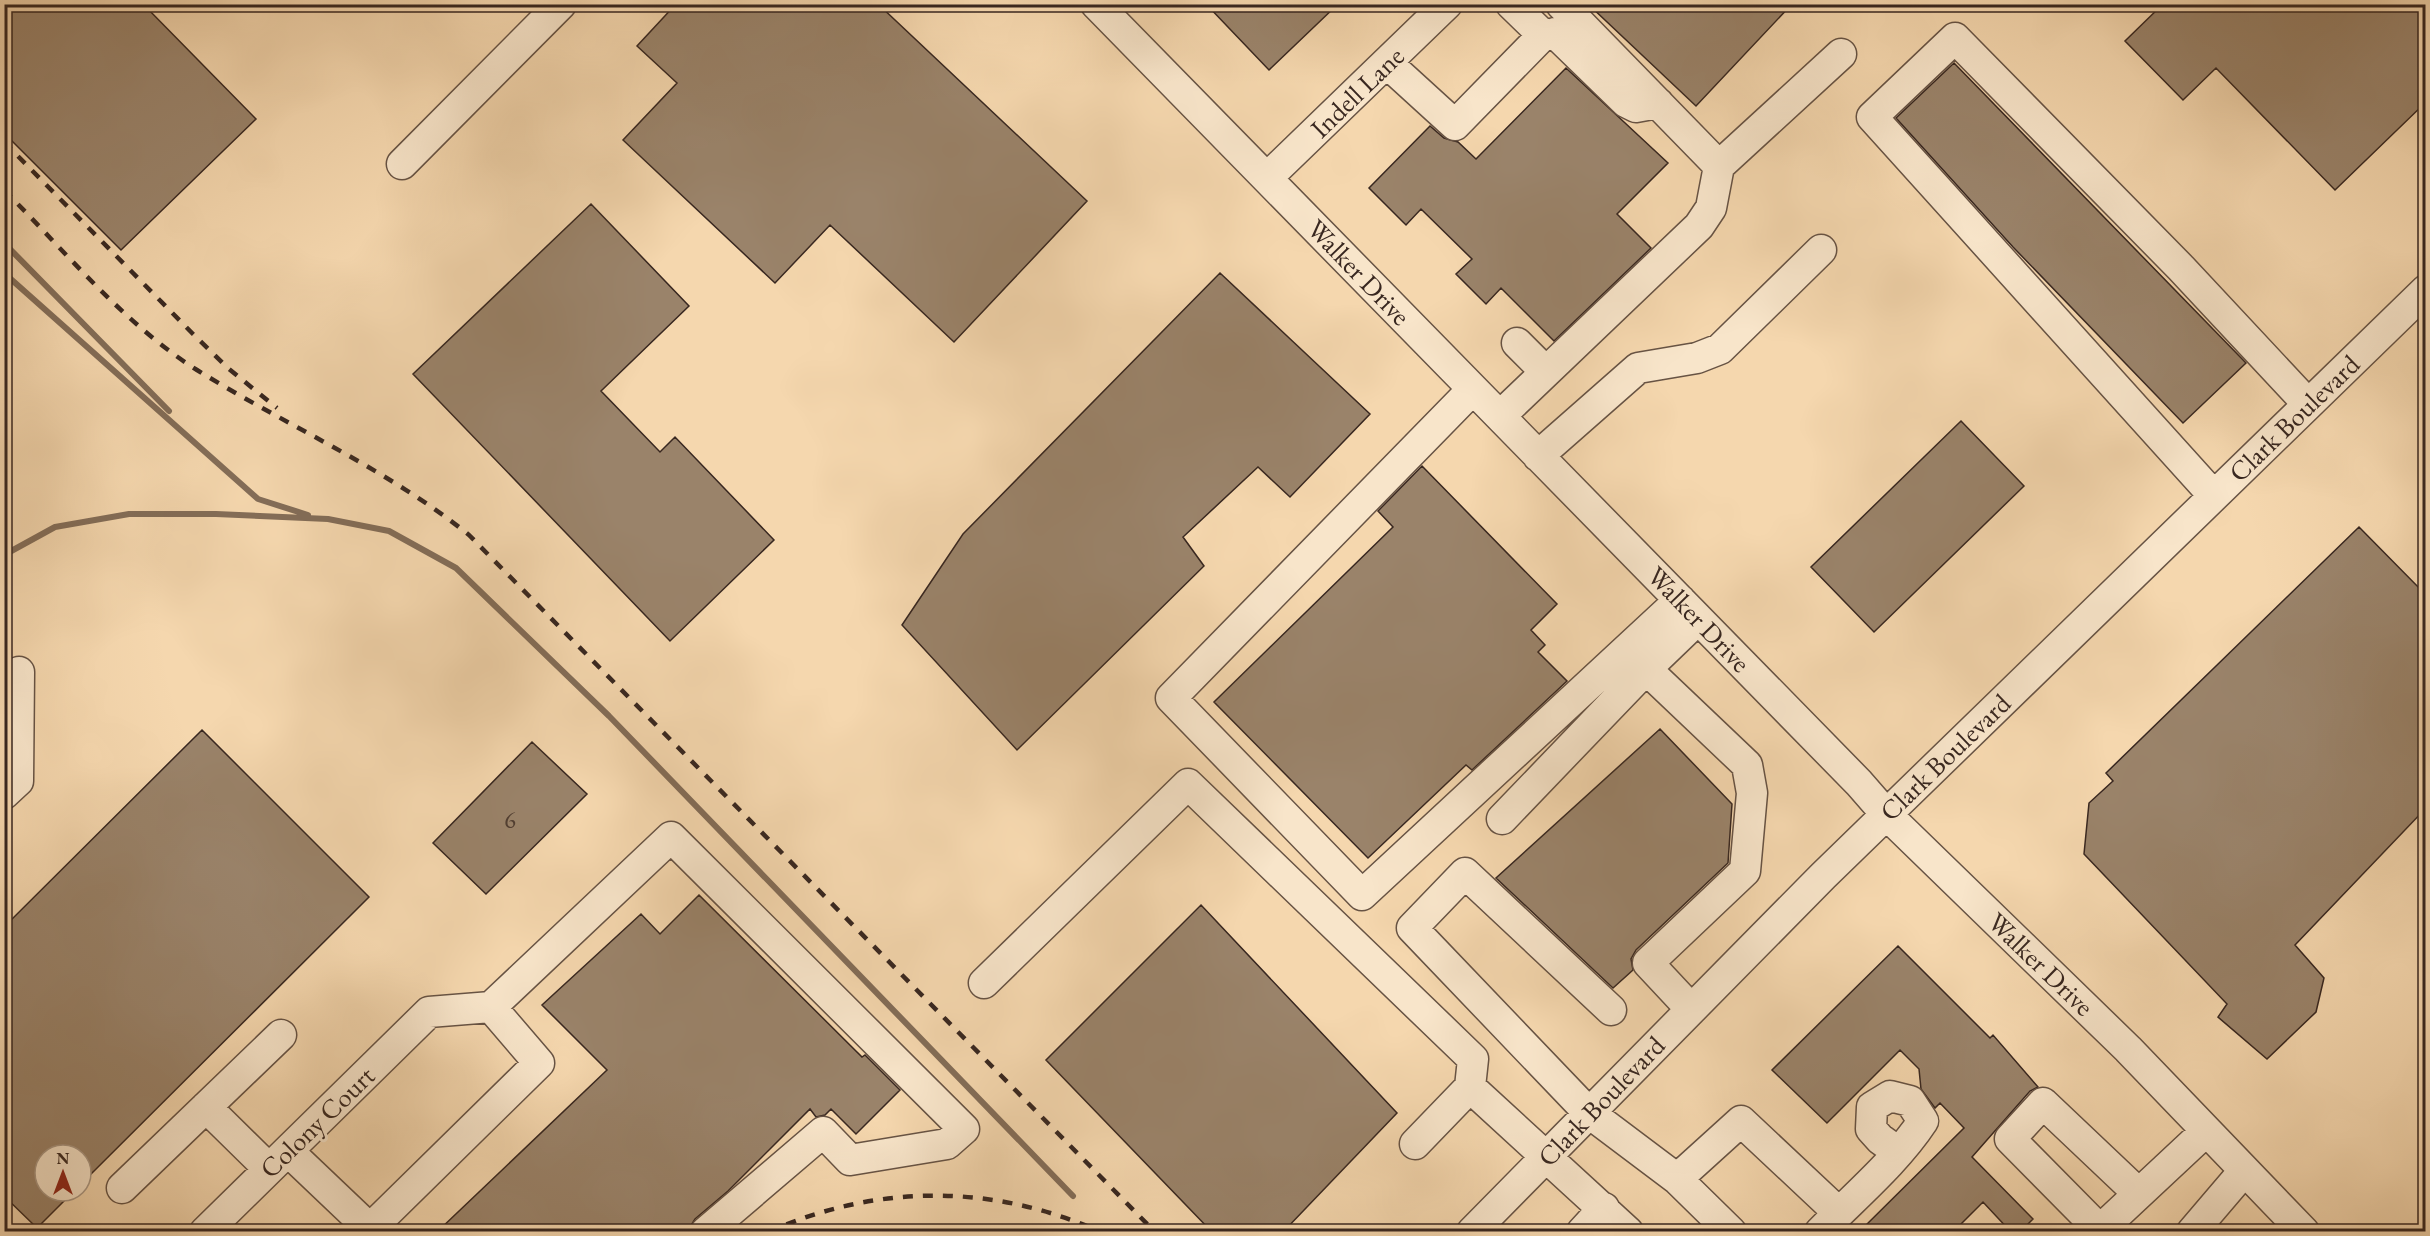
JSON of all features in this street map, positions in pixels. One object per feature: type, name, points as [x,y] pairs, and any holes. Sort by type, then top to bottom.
[{"type":"street","points":[[402,164],[561,4]]},
{"type":"street","name":"Walker Drive","points":[[1096,4],[1859,783],[1886,814],[2128,1049],[2205,1132],[2304,1232]]},
{"type":"street","name":"Indell Lane","points":[[1267,178],[1447,4]]},
{"type":"street","points":[[1511,4],[1563,19],[1658,103],[1719,166]]},
{"type":"street","points":[[1387,63],[1455,124],[1563,19]]},
{"type":"street","points":[[2214,496],[1872,117],[1954,38],[2181,268],[2308,404]]},
{"type":"street","points":[[1500,416],[1699,226],[1711,208],[1719,166],[1841,54]]},
{"type":"street","points":[[1538,456],[1638,368],[1697,358],[1720,349],[1821,249]]},
{"type":"street","name":"Clark Boulevard","points":[[1472,1232],[1588,1112],[1886,814],[2426,290]]},
{"type":"street","points":[[1517,343],[1546,372]]},
{"type":"street","points":[[1473,389],[1171,698],[1362,895],[1689,610]]},
{"type":"street","points":[[1502,819],[1646,669],[1689,610]]},
{"type":"street","points":[[1646,669],[1747,765],[1752,793],[1745,871],[1648,963],[1691,1009]]},
{"type":"street","points":[[4,794],[18,781],[19,672]]},
{"type":"street","points":[[984,983],[1188,784],[1473,1059],[1470,1088],[1415,1144]]},
{"type":"street","points":[[206,1107],[371,1230],[539,1063],[491,1006],[671,837],[964,1129],[947,1144],[850,1160],[823,1132],[706,1232]]},
{"type":"street","points":[[1611,1010],[1465,873],[1412,928],[1588,1112],[1677,1179],[1731,1232]]},
{"type":"street","name":"Colony Court","points":[[205,1232],[429,1012],[491,1006]]},
{"type":"street","points":[[122,1188],[281,1035]]},
{"type":"street","points":[[1470,1088],[1628,1232]]},
{"type":"street","points":[[2138,1193],[2043,1103],[2010,1139],[2099,1231],[2205,1132]]},
{"type":"street","points":[[1677,1179],[1741,1121],[1829,1222],[1898,1152]]},
{"type":"street","points":[[2192,1232],[2244,1171]]},
{"type":"street","points":[[1582,1232],[1604,1208]]},
{"type":"building","points":[[4,4],[143,4],[256,119],[121,250],[4,133]]},
{"type":"building","points":[[676,4],[878,4],[1087,201],[954,342],[830,225],[775,283],[623,140],[677,83],[637,46]]},
{"type":"building","points":[[1206,4],[1338,4],[1269,70]]},
{"type":"building","points":[[1588,4],[1792,4],[1696,106]]},
{"type":"building","points":[[2163,4],[2426,4],[2426,102],[2335,190],[2216,68],[2183,100],[2125,41]]},
{"type":"building","points":[[1954,63],[2246,363],[2183,423],[2013,247],[1896,118]]},
{"type":"building","points":[[1566,68],[1668,163],[1617,214],[1651,248],[1554,341],[1501,288],[1486,304],[1456,274],[1472,259],[1421,209],[1406,225],[1369,188],[1430,126],[1444,138],[1458,142],[1476,159]]},
{"type":"building","points":[[591,204],[689,306],[601,391],[660,452],[675,437],[774,540],[670,641],[413,374]]},
{"type":"building","points":[[1220,273],[1370,414],[1290,497],[1258,467],[1183,537],[1204,566],[1017,750],[902,625],[963,534]]},
{"type":"building","points":[[1961,421],[2024,486],[1874,632],[1811,567]]},
{"type":"building","points":[[1422,466],[1557,604],[1531,630],[1545,645],[1538,652],[1567,681],[1472,770],[1466,765],[1368,858],[1214,702],[1393,527],[1378,511]]},
{"type":"building","points":[[2359,527],[2426,595],[2426,808],[2295,945],[2324,978],[2316,1012],[2267,1059],[2218,1017],[2227,1004],[2084,854],[2089,803],[2113,781],[2106,773]]},
{"type":"building","points":[[1660,729],[1732,804],[1728,863],[1636,950],[1631,959],[1633,970],[1613,988],[1496,878]]},
{"type":"building","points":[[202,730],[369,897],[93,1172],[93,1143],[33,1143],[33,1203],[62,1203],[37,1228],[4,1196],[4,927]]},
{"type":"building","points":[[532,742],[587,794],[486,894],[433,843]]},
{"type":"building","points":[[699,895],[862,1057],[865,1055],[900,1090],[856,1134],[831,1109],[825,1115],[816,1117],[810,1109],[728,1191],[695,1219],[687,1232],[437,1232],[607,1070],[542,1005],[641,914],[660,934]]},
{"type":"building","points":[[1201,905],[1397,1113],[1283,1232],[1212,1232],[1046,1060]]},
{"type":"building","points":[[1898,946],[1990,1038],[1993,1035],[2038,1087],[2030,1091],[1972,1157],[2033,1219],[2020,1232],[2011,1232],[1983,1202],[1953,1232],[1859,1232],[1964,1128],[1940,1103],[1935,1108],[1921,1089],[1919,1069],[1900,1050],[1827,1123],[1772,1070]]},
{"type":"waterway","points":[[4,243],[169,411]]},
{"type":"waterway","points":[[4,273],[258,499],[308,515]]},
{"type":"waterway","points":[[4,555],[55,527],[129,514],[216,514],[328,519],[389,531],[456,568],[609,716],[1073,1196]]},
{"type":"railway","points":[[4,142],[193,334],[229,369],[277,408]]},
{"type":"railway","points":[[4,190],[96,286],[170,352],[231,390],[370,468],[437,511],[469,535],[1155,1232]]},
{"type":"railway","points":[[768,1232],[809,1216],[851,1205],[892,1198],[934,1196],[976,1198],[1018,1205],[1060,1216],[1101,1232]]}]
